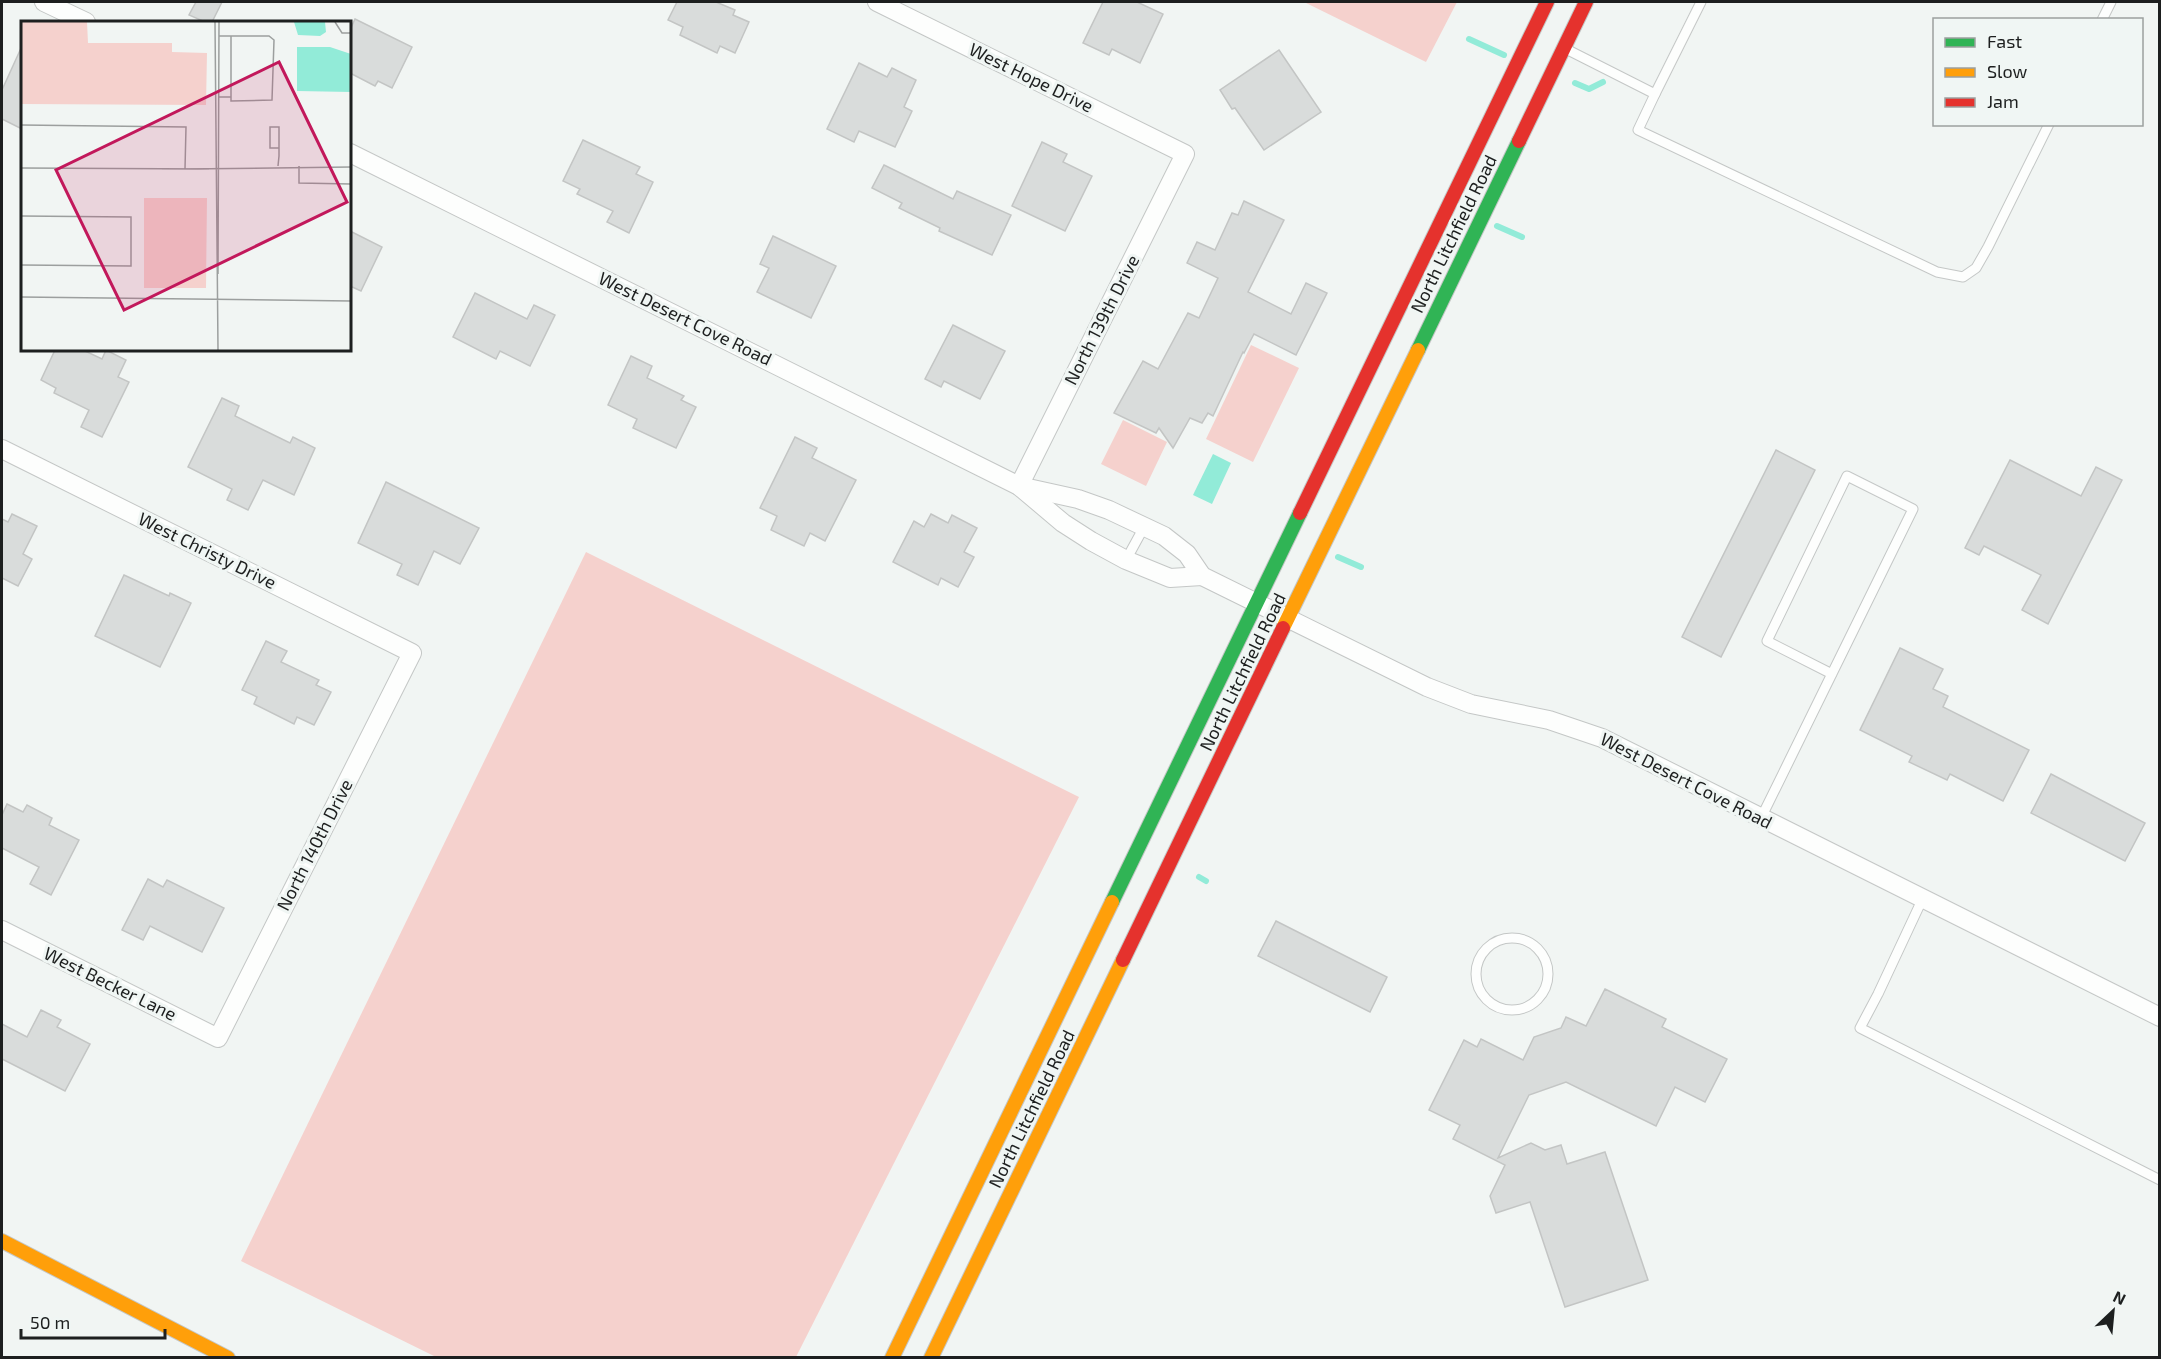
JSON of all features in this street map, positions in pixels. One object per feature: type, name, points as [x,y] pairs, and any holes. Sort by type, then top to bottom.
[{"type":"main road","name":"North Litchfield Road","points":[[892,1358],[1547,2]]},
{"type":"main road","name":"North Litchfield Road","points":[[931,1358],[1586,2]]},
{"type":"main road","points":[[1559,24],[1559,36],[1563,48]]},
{"type":"main road","points":[[1126,870],[1131,895]]},
{"type":"main road","points":[[1102,967],[1113,983]]},
{"type":"main road","points":[[2,1241],[228,1358]]},
{"type":"street","points":[[44,2],[84,21]]},
{"type":"street","name":"West Hope Drive","points":[[877,2],[1185,154]]},
{"type":"street","name":"West Desert Cove Road","points":[[351,153],[1019,486],[1072,529],[1126,560],[1170,578],[1202,576]]},
{"type":"street","name":"North 139th Drive","points":[[1019,486],[1185,154]]},
{"type":"street","name":"West Christy Drive","points":[[2,448],[412,653]]},
{"type":"street","name":"West Desert Cove Road","points":[[1019,486],[1078,499],[1109,510],[1164,536],[1187,554],[1202,576],[1442,693],[1471,704],[1549,720],[1584,730],[2160,1017]]},
{"type":"street","name":"North 140th Drive","points":[[218,1038],[412,653]]},
{"type":"street","name":"West Becker Lane","points":[[2,930],[218,1038]]},
{"type":"lane","points":[[1701,2],[1638,130],[1937,272],[1963,277],[1976,268],[2048,126]]},
{"type":"lane","points":[[2103,18],[2110,2]]},
{"type":"lane","points":[[1563,48],[1655,94]]},
{"type":"lane","points":[[1761,818],[1832,674],[1913,509],[1847,476],[1767,641],[1832,674]]},
{"type":"lane","points":[[1126,560],[1144,527]]},
{"type":"lane","points":[[1922,900],[1860,1028],[2160,1180]]},
{"type":"lane","points":[[1514,938],[1535,947],[1543,956],[1547,967],[1544,990],[1528,1006],[1504,1009],[1484,997],[1478,987],[1477,963],[1491,944],[1502,939],[1514,938]]},
{"type":"shaded area","points":[[1304,2],[1457,2],[1426,62]]},
{"type":"shaded area","points":[[1251,345],[1299,368],[1253,462],[1206,439]]},
{"type":"shaded area","points":[[1123,420],[1167,442],[1146,486],[1101,464]]},
{"type":"shaded area","points":[[1213,454],[1231,463],[1212,504],[1193,495]]},
{"type":"shaded area","points":[[586,552],[1079,797],[796,1357],[436,1357],[241,1261]]},
{"type":"building","points":[[196,2],[222,2],[212,21],[203,21],[189,15]]},
{"type":"building","points":[[677,2],[716,2],[735,10],[733,15],[749,22],[735,53],[720,46],[717,53],[680,35],[683,27],[668,20]]},
{"type":"building","points":[[1103,2],[1137,2],[1163,14],[1140,63],[1112,49],[1109,55],[1083,43]]},
{"type":"building","points":[[355,19],[412,47],[392,88],[378,81],[375,86],[351,74],[351,28]]},
{"type":"building","points":[[21,48],[21,128],[2,119],[2,90]]},
{"type":"building","points":[[1279,50],[1321,112],[1264,150],[1220,90]]},
{"type":"building","points":[[859,63],[887,77],[892,68],[916,80],[904,107],[912,111],[895,147],[859,131],[854,142],[827,129]]},
{"type":"building","points":[[583,140],[640,167],[636,174],[653,182],[629,233],[607,222],[613,211],[577,194],[580,189],[563,181]]},
{"type":"building","points":[[1042,142],[1067,154],[1063,162],[1092,176],[1065,231],[1012,206]]},
{"type":"building","points":[[884,165],[953,199],[957,191],[1011,215],[992,255],[939,231],[940,228],[899,208],[902,203],[872,188]]},
{"type":"building","points":[[1244,201],[1284,220],[1248,292],[1291,314],[1306,283],[1327,293],[1296,355],[1254,334],[1213,416],[1208,413],[1202,423],[1190,418],[1173,448],[1159,428],[1156,433],[1114,413],[1143,361],[1158,369],[1188,313],[1199,318],[1218,278],[1187,263],[1197,242],[1215,250],[1232,213],[1238,215]]},
{"type":"building","points":[[351,232],[382,247],[361,291],[351,286]]},
{"type":"building","points":[[773,236],[836,266],[811,318],[757,292],[769,268],[760,264]]},
{"type":"building","points":[[475,293],[527,319],[534,305],[555,315],[530,366],[500,351],[496,359],[453,337]]},
{"type":"building","points":[[953,325],[1005,351],[980,399],[944,381],[941,387],[925,379]]},
{"type":"building","points":[[55,351],[85,351],[102,359],[106,351],[108,351],[126,360],[118,377],[129,382],[102,437],[81,427],[89,410],[54,393],[56,388],[41,380]]},
{"type":"building","points":[[631,356],[652,366],[647,378],[684,396],[681,400],[696,407],[676,448],[633,428],[637,419],[608,405]]},
{"type":"building","points":[[222,398],[239,406],[235,416],[290,443],[293,437],[315,448],[294,495],[263,480],[248,510],[227,500],[232,489],[188,467]]},
{"type":"building","points":[[795,437],[817,448],[812,458],[856,480],[825,541],[810,533],[804,546],[771,530],[777,516],[760,508]]},
{"type":"building","points":[[1776,450],[1815,470],[1721,657],[1682,637]]},
{"type":"building","points":[[2010,460],[2081,496],[2096,467],[2122,480],[2048,624],[2022,610],[2041,575],[1984,546],[1979,555],[1965,548]]},
{"type":"building","points":[[386,482],[479,528],[460,564],[434,551],[418,585],[397,575],[402,564],[358,543]]},
{"type":"building","points":[[12,514],[37,526],[23,554],[32,559],[18,586],[2,578],[2,519],[8,522]]},
{"type":"building","points":[[931,514],[948,523],[952,515],[977,528],[964,552],[974,557],[958,587],[941,578],[938,585],[893,562],[914,521],[924,527]]},
{"type":"building","points":[[124,575],[169,596],[170,593],[191,603],[160,667],[95,636]]},
{"type":"building","points":[[266,641],[287,651],[281,662],[319,680],[316,685],[331,692],[314,725],[297,717],[294,724],[254,704],[257,697],[242,690]]},
{"type":"building","points":[[1900,648],[1943,669],[1933,689],[1948,696],[1943,707],[2029,750],[2003,801],[1950,774],[1947,780],[1909,762],[1912,756],[1860,730]]},
{"type":"building","points":[[2051,774],[2145,823],[2125,861],[2031,813]]},
{"type":"building","points":[[7,804],[23,812],[27,805],[52,818],[49,825],[79,840],[51,895],[30,884],[39,867],[2,848],[2,815]]},
{"type":"building","points":[[148,879],[163,887],[167,880],[224,908],[202,952],[150,926],[143,940],[122,930]]},
{"type":"building","points":[[1276,921],[1387,977],[1370,1012],[1258,956]]},
{"type":"building","points":[[1605,989],[1666,1019],[1662,1027],[1727,1059],[1705,1102],[1675,1087],[1656,1126],[1566,1082],[1529,1095],[1498,1158],[1531,1143],[1545,1150],[1561,1145],[1567,1164],[1605,1152],[1648,1280],[1565,1307],[1530,1202],[1496,1213],[1490,1196],[1505,1165],[1453,1139],[1460,1125],[1429,1110],[1464,1040],[1477,1047],[1481,1039],[1523,1060],[1534,1037],[1561,1028],[1566,1017],[1586,1026]]},
{"type":"building","points":[[41,1010],[61,1020],[57,1027],[90,1044],[65,1091],[2,1059],[2,1024],[27,1037]]},
{"type":"waterway","points":[[1469,39],[1504,55]]},
{"type":"waterway","points":[[1575,83],[1589,89],[1603,82]]},
{"type":"waterway","points":[[1497,226],[1522,237]]},
{"type":"waterway","points":[[1338,557],[1361,567]]},
{"type":"waterway","points":[[1199,877],[1206,881]]},
{"type":"traffic: fast","points":[[1418,350],[1519,141]]},
{"type":"traffic: fast","points":[[1112,902],[1300,513]]},
{"type":"traffic: slow","points":[[1283,628],[1418,350]]},
{"type":"traffic: slow","points":[[892,1358],[1112,902]]},
{"type":"traffic: slow","points":[[931,1358],[1123,960]]},
{"type":"traffic: slow","points":[[2,1241],[228,1358]]},
{"type":"traffic: jam","points":[[1300,513],[1547,2]]},
{"type":"traffic: jam","points":[[1519,141],[1586,2]]},
{"type":"traffic: jam","points":[[1123,960],[1283,628]]}]
